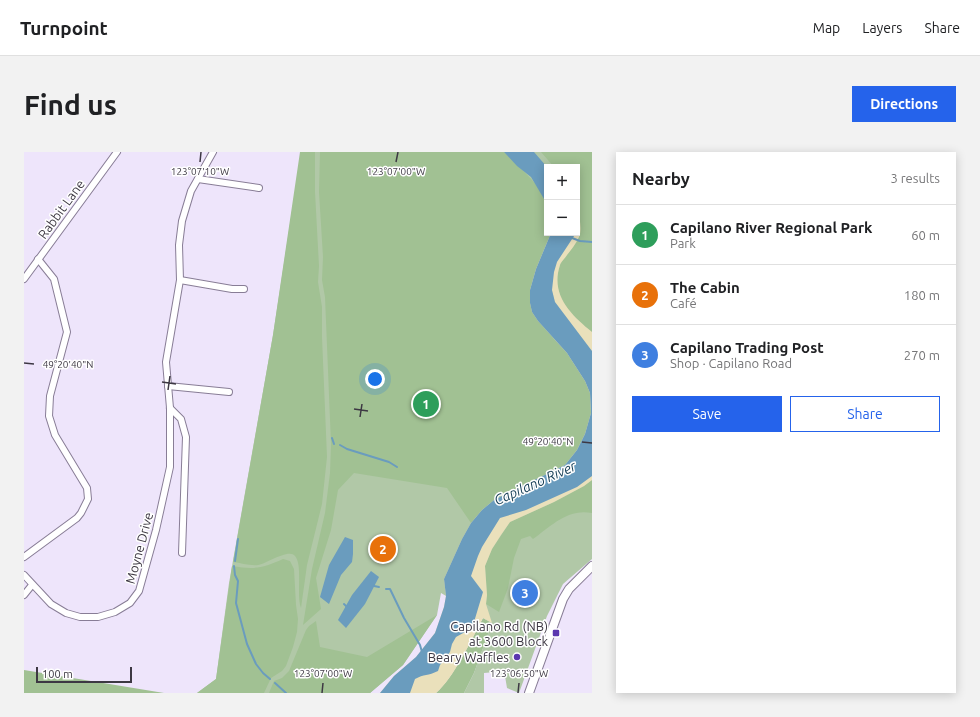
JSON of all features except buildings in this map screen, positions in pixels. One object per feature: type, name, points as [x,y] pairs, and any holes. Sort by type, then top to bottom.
[{"type":"main road","points":[[529,693],[563,599],[569,589],[592,566]]},
{"type":"street","name":"Rabbit Lane","points":[[24,279],[117,152]]},
{"type":"street","name":"Moyne Drive","points":[[24,575],[51,604],[66,613],[80,617],[98,617],[108,615],[123,608],[135,598],[142,584],[170,467],[170,408],[166,362],[180,280],[179,245],[182,221],[191,191],[213,152]]},
{"type":"street","points":[[198,179],[259,188]]},
{"type":"street","points":[[24,557],[77,518],[88,499],[87,488],[55,435],[49,416],[50,396],[67,332],[54,279],[38,259]]},
{"type":"street","points":[[180,280],[232,289],[244,289]]},
{"type":"street","points":[[168,386],[229,392]]},
{"type":"street","points":[[170,408],[181,419],[186,437],[182,553]]},
{"type":"street","points":[[24,595],[32,585]]},
{"type":"green space","points":[[300,152],[315,152],[315,192],[319,266],[318,282],[322,307],[327,457],[322,504],[307,565],[301,608],[299,596],[299,566],[295,556],[292,554],[283,555],[258,565],[233,562],[273,335]]},
{"type":"green space","points":[[301,152],[592,152],[592,559],[563,584],[547,616],[519,693],[507,688],[505,676],[495,672],[484,673],[484,693],[464,693],[474,673],[492,623],[441,593],[437,615],[403,665],[370,693],[197,693],[216,679],[229,583],[273,335]]},
{"type":"green space","points":[[320,152],[504,152],[529,177],[544,196],[544,236],[550,236],[536,269],[530,290],[553,338],[567,353],[585,381],[590,393],[591,413],[585,434],[577,450],[565,465],[494,500],[482,510],[471,523],[447,488],[354,473],[338,490],[331,530],[316,578],[321,609],[303,625],[312,569],[325,513],[330,473],[331,444],[319,192]]},
{"type":"green space","points":[[541,152],[592,152],[592,332],[577,319],[564,303],[558,286],[560,265],[574,245],[577,236],[580,236],[580,164],[551,164]]},
{"type":"green space","points":[[592,480],[592,513],[575,513],[560,519],[533,539],[530,536],[521,539],[514,558],[508,588],[499,612],[486,604],[487,595],[485,566],[492,549],[510,522],[554,502]]},
{"type":"green space","points":[[283,559],[290,561],[294,569],[298,619],[297,632],[286,666],[282,671],[271,678],[264,693],[197,693],[216,679],[232,566],[253,568]]},
{"type":"green space","points":[[437,615],[403,665],[370,693],[269,693],[274,681],[282,678],[289,671],[306,630],[316,621],[320,647],[367,657]]},
{"type":"green space","points":[[483,618],[492,623],[474,673],[464,693],[436,693],[456,668]]},
{"type":"green space","points":[[24,670],[164,693],[24,693]]},
{"type":"sand","points":[[550,236],[579,236],[560,265],[558,286],[564,303],[577,319],[592,332],[592,480],[554,502],[510,522],[492,549],[485,566],[487,595],[486,604],[492,623],[483,618],[462,658],[443,686],[436,693],[380,693],[394,676],[416,657],[435,633],[444,607],[446,596],[444,579],[471,523],[482,510],[494,500],[565,465],[577,450],[585,434],[591,413],[590,393],[585,381],[567,353],[538,321],[532,312],[530,290],[536,269]]},
{"type":"water","points":[[504,152],[534,152],[544,164],[544,199],[531,177],[517,166]]},
{"type":"water","name":"Capilano River","points":[[550,236],[574,236],[557,262],[552,290],[555,302],[592,351],[592,476],[577,487],[526,510],[500,518],[482,547],[471,576],[483,592],[474,622],[465,632],[456,637],[450,652],[440,665],[438,671],[415,679],[410,693],[380,693],[394,676],[416,657],[435,633],[444,607],[446,596],[444,579],[471,523],[482,510],[494,500],[565,465],[577,450],[585,434],[591,413],[590,393],[585,381],[567,353],[538,321],[532,312],[530,290],[536,269]]},
{"type":"water","points":[[345,537],[353,540],[352,562],[341,575],[329,604],[320,597],[329,565]]},
{"type":"water","points":[[371,571],[379,577],[365,604],[346,628],[338,620],[352,595]]},
{"type":"waterway","points":[[572,238],[580,241],[592,242]]},
{"type":"waterway","points":[[332,438],[334,444]]},
{"type":"waterway","points":[[340,445],[347,449],[389,462],[397,467]]},
{"type":"waterway","points":[[235,561],[238,539]]},
{"type":"waterway","points":[[234,566],[235,575],[238,581],[236,603],[247,644],[256,664],[270,679]]},
{"type":"waterway","points":[[374,586],[379,587]]},
{"type":"waterway","points":[[386,589],[390,589],[404,618],[420,645],[422,652]]},
{"type":"waterway","points":[[275,683],[286,693]]},
{"type":"place","name":"Capilano River Regional Park","points":[[426,404]]},
{"type":"place","name":"The Cabin","points":[[383,549]]},
{"type":"place","name":"Capilano Trading Post","points":[[525,593]]},
{"type":"place","name":"Capilano Rd (NB) at 3600 Block","points":[[556,633]]},
{"type":"place","name":"Beary Waffles","points":[[517,657]]}]
